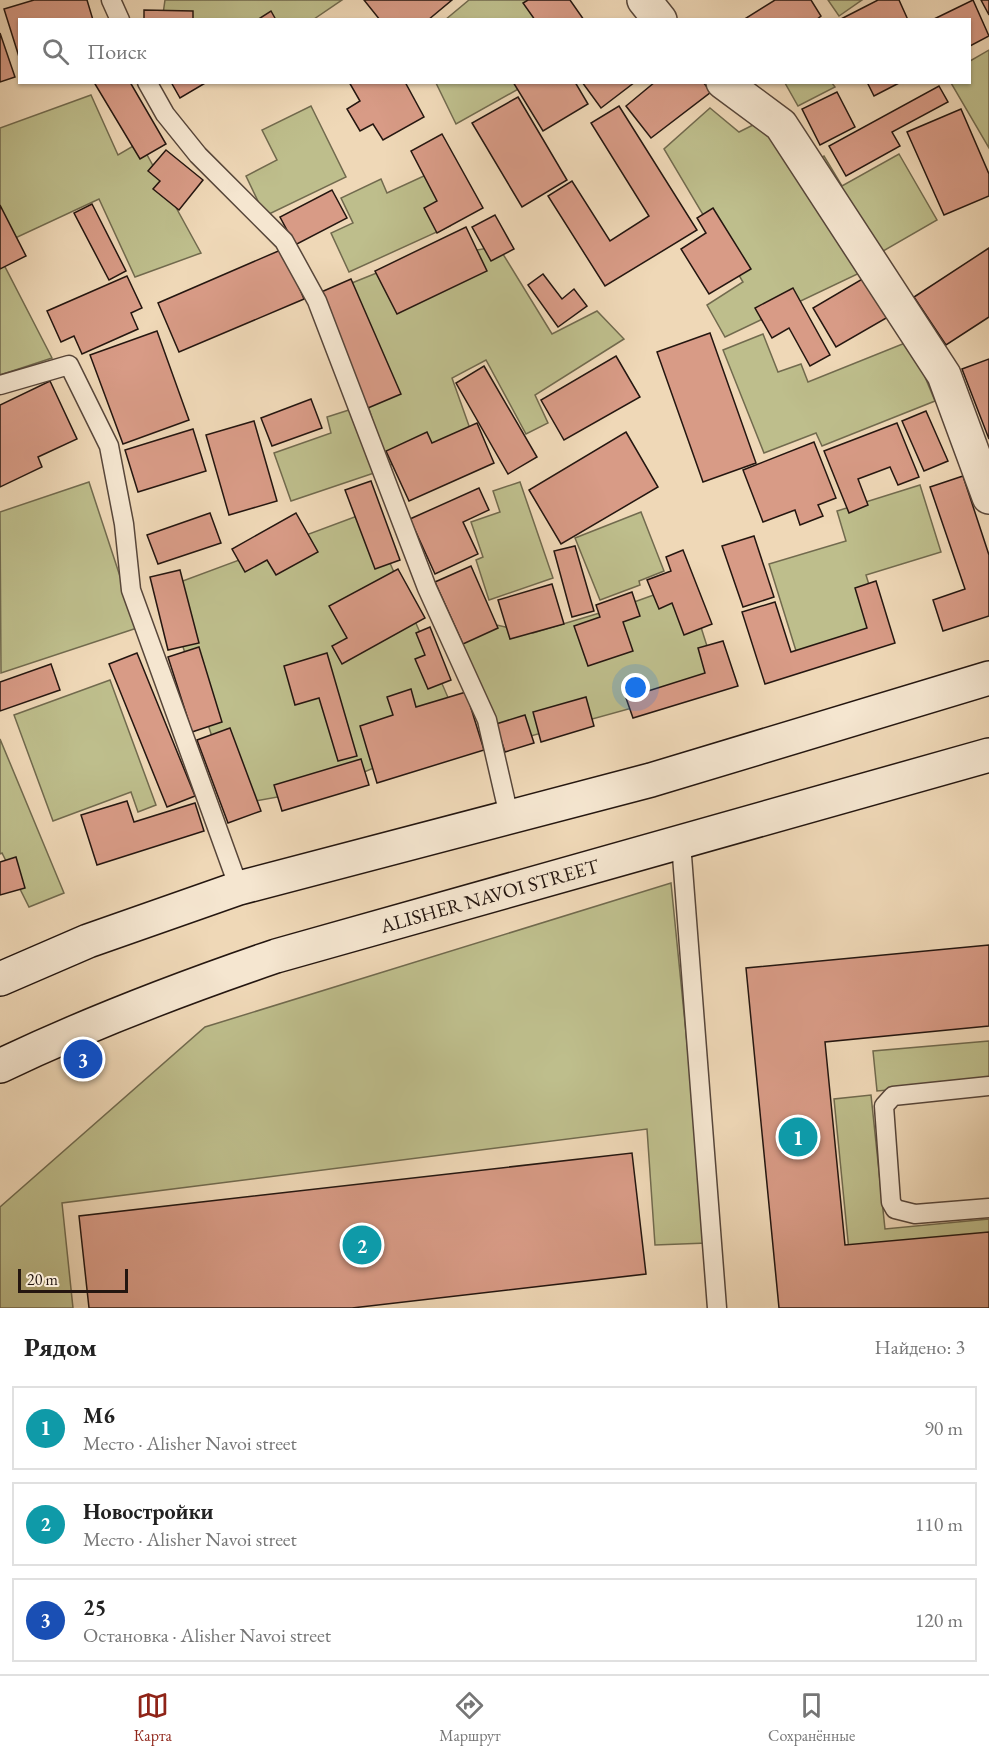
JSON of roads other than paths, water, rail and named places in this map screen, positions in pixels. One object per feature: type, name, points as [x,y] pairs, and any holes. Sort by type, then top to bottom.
[{"type":"street","points":[[644,0],[658,18]]},
{"type":"street","points":[[726,84],[781,125],[944,375],[989,497]]},
{"type":"street","points":[[0,979],[88,941],[239,888],[651,780],[989,678]]},
{"type":"street","name":"ALISHER NAVOI STREET","points":[[0,1066],[72,1032],[156,998],[276,956],[989,755]]},
{"type":"lane","points":[[111,0],[119,18]]},
{"type":"lane","points":[[148,84],[165,114],[198,155],[284,241],[317,301],[427,588],[487,720],[510,816]]},
{"type":"lane","points":[[0,385],[69,365],[109,446],[124,524],[131,590],[239,888]]},
{"type":"lane","points":[[681,843],[717,1308]]},
{"type":"lane","points":[[989,1086],[893,1096],[884,1106],[891,1202],[895,1209],[915,1214],[989,1208]]},
{"type":"place","name":"25","points":[[83,1059]]},
{"type":"place","name":"М6","points":[[798,1137]]},
{"type":"place","name":"Новостройки","points":[[362,1245]]}]
